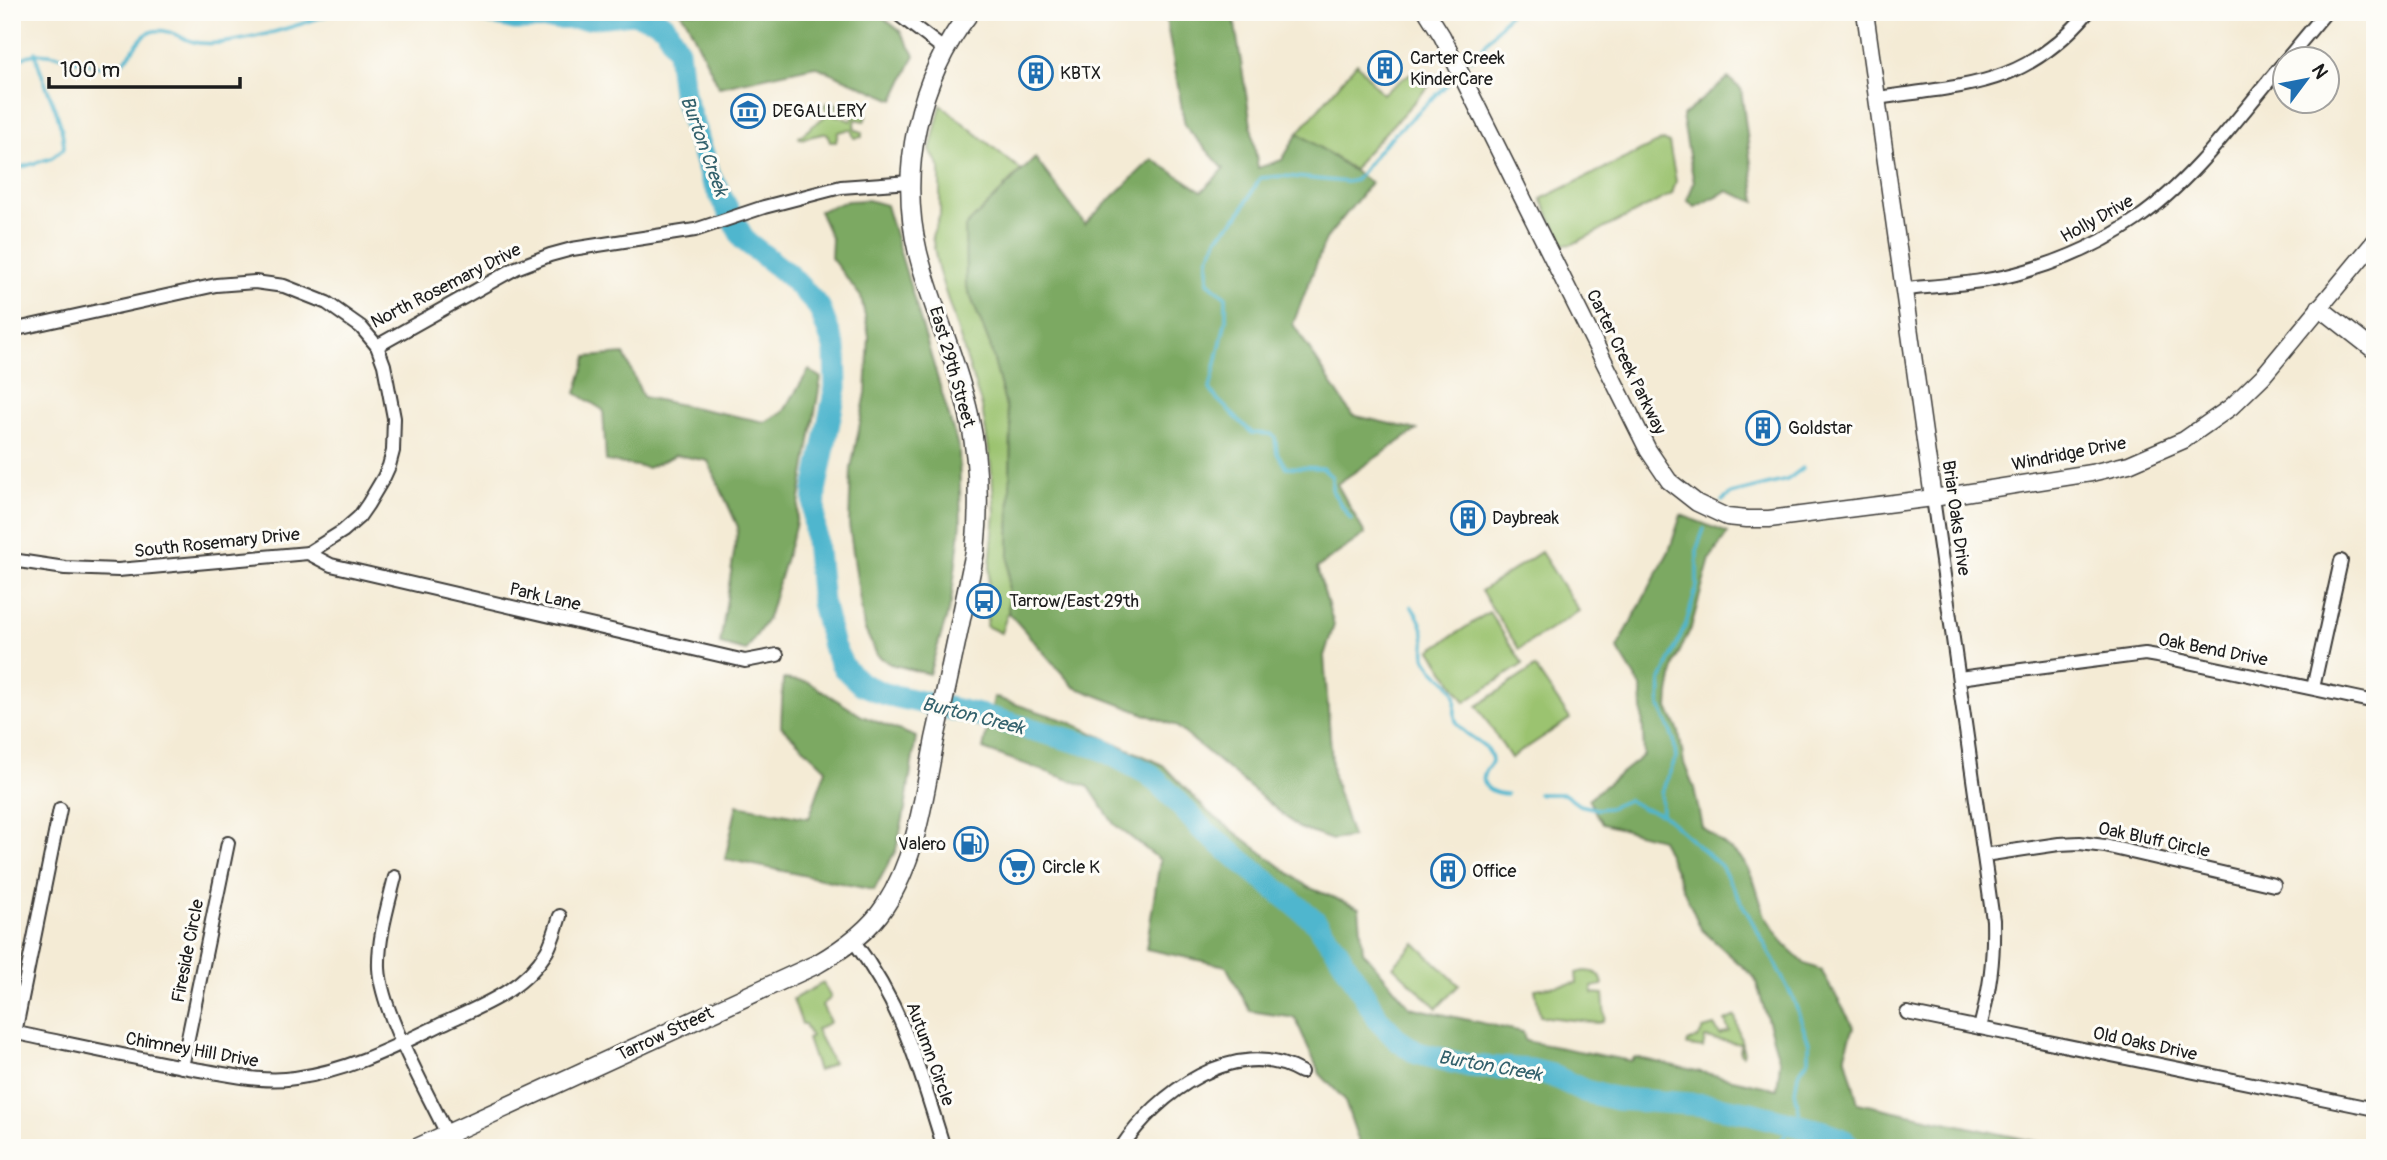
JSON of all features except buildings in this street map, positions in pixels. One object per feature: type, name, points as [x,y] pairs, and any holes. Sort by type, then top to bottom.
[{"type":"main road","name":"East 29th Street","points":[[893,893],[904,871],[915,836],[975,552],[979,490],[969,415],[918,251],[912,218],[911,182],[912,150],[918,116],[946,50],[970,12]]},
{"type":"main road","name":"Tarrow Street","points":[[417,1148],[450,1141],[827,958],[870,925],[893,893]]},
{"type":"street","points":[[895,12],[946,50]]},
{"type":"street","name":"Carter Creek Parkway","points":[[1427,12],[1442,36],[1630,417],[1669,481],[1711,511],[1727,517],[1747,519],[1769,519],[1933,498]]},
{"type":"street","name":"Briar Oaks Drive","points":[[1865,12],[1993,919],[1994,958],[1980,1028]]},
{"type":"street","points":[[1877,98],[1966,86],[1997,78],[2047,54],[2088,12]]},
{"type":"street","name":"Holly Drive","points":[[2298,46],[2326,12]]},
{"type":"street","name":"Holly Drive","points":[[1905,289],[1992,279],[2024,272],[2092,245],[2137,219],[2172,190],[2202,159],[2272,76]]},
{"type":"street","name":"North Rosemary Drive","points":[[12,331],[216,285],[254,282],[284,286],[327,303],[360,327],[377,346],[516,268],[551,255],[572,249],[695,230],[764,207],[841,187],[911,182]]},
{"type":"street","name":"Windridge Drive","points":[[1933,498],[2091,473],[2129,464],[2184,440],[2231,407],[2263,376],[2375,241]]},
{"type":"street","points":[[2319,307],[2375,351]]},
{"type":"street","name":"South Rosemary Drive","points":[[12,560],[65,568],[118,570],[308,553],[343,531],[359,517],[389,466],[393,451],[394,418],[388,379],[377,346]]},
{"type":"street","name":"Park Lane","points":[[308,553],[331,565],[745,661],[777,655]]},
{"type":"street","points":[[2313,688],[2341,561]]},
{"type":"street","name":"Oak Bend Drive","points":[[1959,678],[2145,654],[2375,702]]},
{"type":"street","points":[[14,1032],[60,809]]},
{"type":"street","name":"Fireside Circle","points":[[182,1067],[228,843]]},
{"type":"street","name":"Oak Bluff Circle","points":[[1984,855],[2080,843],[2105,846],[2274,885]]},
{"type":"street","points":[[395,877],[384,919],[379,968],[388,1004],[404,1043],[450,1141]]},
{"type":"street","name":"Chimney Hill Drive","points":[[14,1032],[182,1067],[262,1080],[294,1079],[367,1059],[516,987],[542,959],[560,916]]},
{"type":"street","name":"Autumn Circle","points":[[853,940],[871,964],[905,1027],[924,1079],[944,1148]]},
{"type":"street","name":"Old Oaks Drive","points":[[1907,1013],[2375,1109]]},
{"type":"street","points":[[1121,1148],[1150,1110],[1170,1093],[1222,1066],[1249,1062],[1285,1063],[1301,1072]]},
{"type":"green space","points":[[680,12],[876,12],[900,31],[915,55],[894,100],[815,66],[719,87]]},
{"type":"green space","points":[[1160,12],[1233,12],[1258,168],[1282,160],[1298,133],[1371,183],[1326,239],[1293,324],[1352,415],[1417,430],[1337,484],[1365,534],[1317,568],[1334,625],[1324,656],[1333,776],[1352,837],[1332,840],[1299,828],[1176,726],[1074,687],[1008,612],[1011,426],[990,345],[966,285],[965,227],[1035,158],[1085,224],[1152,159],[1202,191],[1224,169],[1185,126],[1166,19]]},
{"type":"green space","points":[[1357,63],[1382,94],[1412,72],[1429,86],[1365,154],[1354,170],[1298,133]]},
{"type":"green space","points":[[1728,78],[1741,89],[1756,202],[1727,191],[1695,207],[1687,200],[1694,183],[1682,116]]},
{"type":"green space","points":[[826,103],[836,103],[833,114],[851,121],[856,113],[867,116],[864,121],[856,119],[854,129],[862,132],[862,137],[854,138],[851,129],[838,132],[836,142],[830,142],[827,133],[800,139],[799,137],[829,113],[824,106]]},
{"type":"green space","points":[[941,105],[1021,170],[1004,187],[966,285],[990,345],[1011,426],[1008,612],[1001,633],[986,626],[988,619],[982,616],[988,587],[995,512],[982,407],[938,269],[932,236],[940,215],[940,168],[930,150]]},
{"type":"green space","points":[[1663,140],[1669,143],[1676,181],[1672,194],[1573,244],[1564,245],[1541,199]]},
{"type":"green space","points":[[868,200],[886,205],[959,450],[961,523],[951,603],[929,674],[890,664],[877,655],[864,628],[849,525],[851,468],[866,393],[869,336],[861,297],[831,258],[832,240],[819,211],[847,201]]},
{"type":"green space","points":[[624,354],[643,397],[765,422],[784,411],[809,370],[821,378],[795,527],[768,618],[746,651],[720,644],[738,527],[708,461],[676,455],[648,468],[606,461],[603,410],[576,393],[587,357]]},
{"type":"green space","points":[[1681,515],[1728,533],[1710,559],[1691,628],[1675,662],[1669,694],[1668,708],[1679,732],[1684,763],[1694,788],[1702,827],[1742,859],[1754,881],[1765,916],[1785,945],[1805,964],[1821,970],[1854,1027],[1845,1054],[1858,1103],[2065,1148],[1361,1148],[1344,1099],[1320,1074],[1295,1018],[1250,1011],[1226,966],[1146,949],[1160,860],[1114,824],[1089,787],[983,749],[994,697],[1067,721],[1163,765],[1208,812],[1308,887],[1359,908],[1363,951],[1410,1007],[1523,1032],[1525,1041],[1631,1061],[1635,1057],[1777,1089],[1780,1062],[1755,978],[1701,929],[1661,839],[1602,824],[1588,799],[1644,755],[1641,687],[1617,648],[1669,551]]},
{"type":"green space","points":[[1541,552],[1579,611],[1519,649],[1481,591]]},
{"type":"green space","points":[[1489,612],[1523,664],[1465,702],[1431,650]]},
{"type":"green space","points":[[1535,667],[1570,719],[1511,758],[1477,706]]},
{"type":"green space","points":[[783,679],[808,682],[862,716],[916,737],[896,850],[874,890],[725,859],[737,805],[809,818],[826,769],[781,726]]},
{"type":"green space","points":[[1415,943],[1459,985],[1437,1008],[1393,966]]},
{"type":"green space","points":[[1584,971],[1597,974],[1601,978],[1603,985],[1592,987],[1593,993],[1603,994],[1603,1022],[1540,1016],[1535,989],[1577,983],[1576,973]]},
{"type":"green space","points":[[823,983],[831,998],[822,1005],[830,1022],[816,1030],[833,1063],[818,1071],[807,1039],[811,1037],[805,1024],[802,1024],[793,999]]},
{"type":"green space","points":[[1735,1016],[1744,1053],[1743,1055],[1740,1053],[1741,1044],[1705,1038],[1703,1048],[1687,1046],[1688,1042],[1699,1037],[1703,1029],[1714,1026],[1720,1035],[1729,1031],[1725,1021]]},
{"type":"waterway","points":[[12,64],[32,54],[52,54],[110,67],[126,59],[142,38],[154,31],[167,31],[200,43],[231,42],[268,34],[336,12]]},
{"type":"waterway","name":"Burton Creek","points":[[484,12],[515,19],[586,18],[632,13],[652,18],[665,26],[678,50],[683,93],[711,178],[744,240],[790,276],[819,307],[835,349],[836,387],[815,491],[814,520],[822,602],[833,646],[844,668],[861,684],[885,694],[983,716],[1100,748],[1149,774],[1202,829],[1314,920],[1337,950],[1379,1020],[1398,1040],[1417,1053],[1470,1066],[1531,1070],[1551,1075],[1585,1091],[1617,1099],[1707,1105],[1746,1112],[1827,1133],[1852,1148]]},
{"type":"waterway","points":[[1472,60],[1511,12]]},
{"type":"waterway","points":[[12,170],[52,158],[64,148],[60,124],[35,52]]},
{"type":"waterway","points":[[1351,519],[1332,491],[1332,477],[1322,468],[1286,467],[1277,453],[1275,438],[1271,434],[1252,433],[1210,389],[1226,320],[1226,297],[1208,282],[1208,259],[1218,237],[1239,215],[1260,178],[1284,176],[1347,182],[1356,180],[1382,146],[1448,84]]},
{"type":"waterway","points":[[1722,501],[1731,494],[1787,480],[1803,468]]},
{"type":"waterway","points":[[1704,529],[1697,548],[1697,586],[1686,624],[1661,680],[1660,706],[1674,740],[1676,758],[1661,793],[1662,814],[1721,866],[1793,998],[1809,1043],[1809,1059],[1798,1074],[1795,1091],[1802,1126]]},
{"type":"waterway","points":[[1411,606],[1424,631],[1425,657],[1453,690],[1457,723],[1491,755],[1492,762],[1484,774],[1485,784],[1493,791],[1507,794]]},
{"type":"waterway","points":[[1538,794],[1564,794],[1579,805],[1597,809],[1609,808],[1628,800],[1644,809],[1662,814]]},
{"type":"waterway","points":[[1774,1148],[1795,1124]]},
{"type":"place","name":"Carter Creek KinderCare","points":[[1385,68]]},
{"type":"place","name":"KBTX","points":[[1036,73]]},
{"type":"place","name":"DEGALLERY","points":[[748,111]]},
{"type":"place","name":"Goldstar","points":[[1763,428]]},
{"type":"place","name":"Daybreak","points":[[1468,518]]},
{"type":"place","name":"Tarrow/East 29th","points":[[984,601]]},
{"type":"place","name":"Valero","points":[[971,844]]},
{"type":"place","name":"Circle K","points":[[1017,867]]},
{"type":"place","name":"Office","points":[[1448,871]]}]
